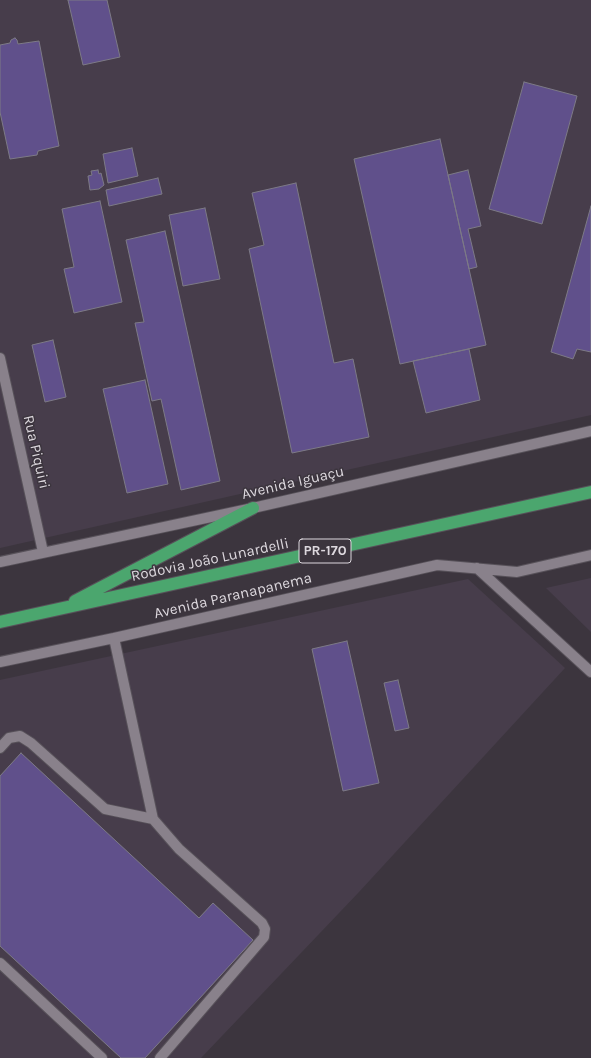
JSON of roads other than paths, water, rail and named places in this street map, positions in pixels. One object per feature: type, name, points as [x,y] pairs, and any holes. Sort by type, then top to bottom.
[{"type":"highway","name":"Rodovia João Lunardelli","points":[[0,622],[591,492]]},
{"type":"highway","points":[[60,609],[254,508]]},
{"type":"street","name":"Rua Piquiri","points":[[0,358],[43,552]]},
{"type":"street","name":"Avenida Iguaçu","points":[[0,562],[254,508],[591,431]]},
{"type":"street","name":"Avenida Paranapanema","points":[[0,662],[114,638],[438,565],[517,572],[591,555]]},
{"type":"street","points":[[476,568],[591,672]]},
{"type":"street","points":[[114,638],[153,819],[179,849],[262,923],[265,929],[264,937],[160,1058]]},
{"type":"street","points":[[0,748],[9,738],[20,736],[31,743],[105,809],[153,819]]},
{"type":"street","points":[[0,963],[102,1058]]}]
